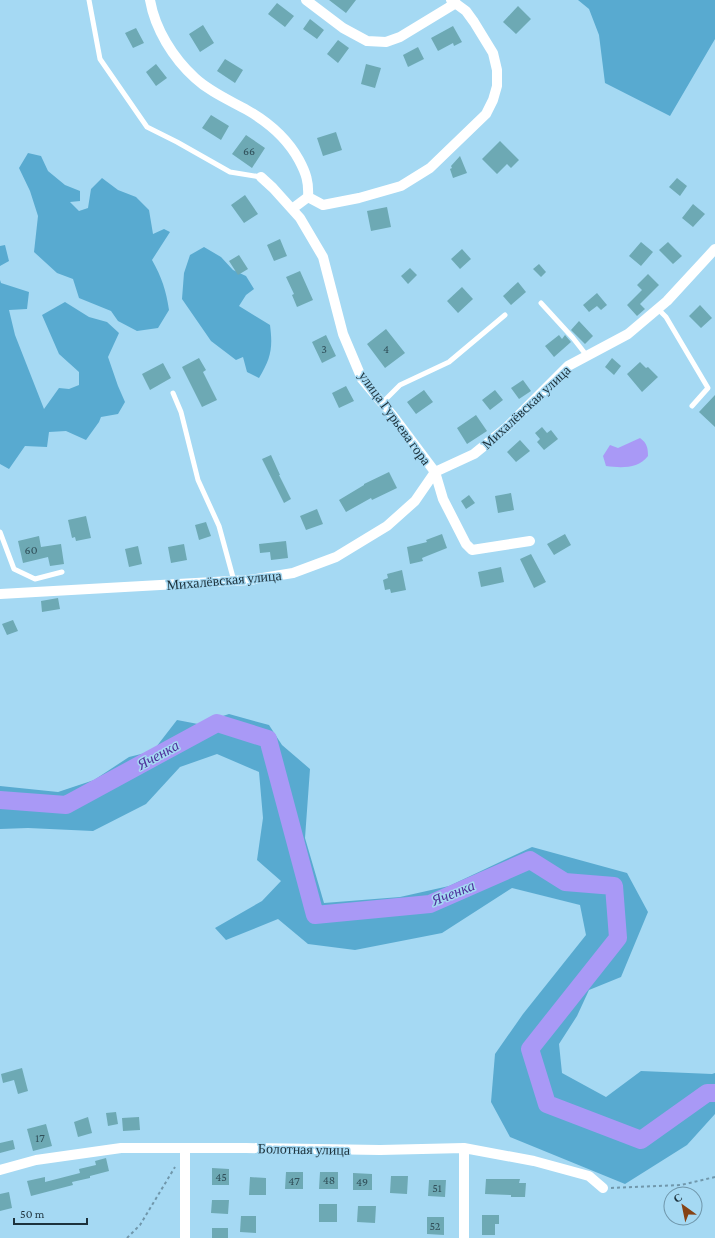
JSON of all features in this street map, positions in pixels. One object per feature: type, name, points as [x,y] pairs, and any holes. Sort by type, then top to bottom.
[{"type":"street","points":[[150,0],[152,13],[163,38],[178,60],[195,78],[216,94],[248,110],[278,132],[290,147],[307,175],[308,197]]},
{"type":"street","points":[[306,0],[343,28],[367,42],[386,42],[400,37],[454,2],[466,11],[474,22],[493,53],[497,70],[497,86],[493,100],[486,114],[430,168],[401,186],[359,198],[323,205],[308,197]]},
{"type":"street","name":"улица Гурьева гора","points":[[261,177],[300,218],[323,257],[343,334],[362,379],[435,472]]},
{"type":"street","points":[[292,209],[308,197]]},
{"type":"street","name":"Михалёвская улица","points":[[0,594],[249,580],[293,573],[336,557],[387,526],[415,501],[435,472],[474,454],[506,428],[568,366],[628,334],[667,301],[715,249]]},
{"type":"street","points":[[435,472],[443,499],[466,544],[472,550],[530,541]]},
{"type":"street","name":"Болотная улица","points":[[0,1170],[36,1160],[121,1148],[380,1150],[464,1148],[534,1161],[589,1176],[603,1188]]},
{"type":"street","points":[[464,1148],[464,1238]]},
{"type":"street","points":[[185,1149],[185,1238]]},
{"type":"lane","points":[[89,0],[100,59],[147,127],[230,172],[261,177]]},
{"type":"lane","points":[[541,303],[588,356]]},
{"type":"lane","points":[[658,309],[666,317],[708,388],[692,406]]},
{"type":"lane","points":[[382,403],[400,385],[449,362],[505,315]]},
{"type":"lane","points":[[173,393],[181,412],[198,480],[219,526],[234,581]]},
{"type":"lane","points":[[0,532],[14,569],[35,579],[62,572]]},
{"type":"path","points":[[127,1238],[140,1225],[185,1149]]},
{"type":"path","points":[[603,1188],[681,1185],[715,1178]]},
{"type":"shaded area","points":[[578,0],[715,0],[715,39],[670,116],[605,83],[599,35],[589,9]]},
{"type":"shaded area","points":[[28,153],[41,156],[48,171],[65,185],[80,191],[80,201],[70,202],[79,211],[88,208],[91,189],[102,178],[118,190],[136,197],[149,210],[153,234],[164,229],[170,232],[152,260],[163,284],[169,310],[158,328],[137,331],[118,321],[111,311],[79,298],[73,279],[57,273],[34,252],[38,216],[30,191],[19,168]]},
{"type":"shaded area","points":[[5,245],[9,261],[0,266],[0,246]]},
{"type":"shaded area","points":[[204,247],[221,257],[233,270],[246,276],[254,289],[246,295],[239,306],[270,325],[271,347],[269,359],[259,378],[247,372],[243,357],[236,360],[211,341],[182,299],[184,273],[190,255]]},
{"type":"shaded area","points":[[0,280],[1,283],[29,292],[27,309],[9,310],[15,335],[44,409],[59,388],[69,389],[79,385],[79,372],[59,354],[42,315],[65,302],[89,317],[107,322],[119,333],[108,357],[125,402],[118,414],[101,417],[86,440],[66,431],[49,432],[47,447],[25,446],[9,469],[0,464]]},
{"type":"shaded area","points":[[640,438],[646,444],[647,448],[648,456],[644,460],[629,467],[606,466],[603,456],[610,445],[618,448]]},
{"type":"shaded area","points":[[229,714],[269,725],[282,745],[310,769],[305,838],[324,903],[400,897],[449,886],[532,847],[627,873],[648,912],[621,977],[589,990],[577,1016],[559,1044],[562,1073],[606,1097],[641,1071],[715,1073],[715,1114],[687,1145],[625,1184],[510,1137],[491,1102],[495,1054],[523,1014],[586,935],[580,905],[512,888],[442,933],[355,950],[308,944],[278,919],[226,940],[215,928],[262,901],[281,881],[257,860],[263,818],[259,772],[217,754],[180,767],[146,804],[93,831],[28,828],[0,829],[0,786],[58,792],[94,780],[129,757],[153,751],[177,720],[198,724]]},
{"type":"building","points":[[329,0],[356,0],[346,13]]},
{"type":"building","points":[[277,3],[294,16],[285,27],[268,14]]},
{"type":"building","points":[[518,6],[531,19],[516,34],[503,22]]},
{"type":"building","points":[[310,19],[324,30],[317,39],[303,29]]},
{"type":"building","points":[[203,25],[214,43],[200,52],[189,34]]},
{"type":"building","points":[[453,26],[462,42],[454,46],[453,43],[438,51],[431,38]]},
{"type":"building","points":[[136,28],[144,43],[133,48],[125,33]]},
{"type":"building","points":[[338,40],[349,48],[338,63],[327,54]]},
{"type":"building","points":[[418,47],[424,59],[408,67],[403,55]]},
{"type":"building","points":[[225,59],[243,70],[235,83],[217,71]]},
{"type":"building","points":[[156,64],[167,78],[156,86],[146,72]]},
{"type":"building","points":[[366,64],[381,68],[375,88],[361,84]]},
{"type":"building","points":[[211,115],[229,126],[221,140],[202,128]]},
{"type":"building","points":[[336,132],[342,150],[323,156],[317,138]]},
{"type":"building","points":[[246,135],[265,148],[252,168],[232,154]]},
{"type":"building","points":[[500,141],[519,160],[511,168],[507,164],[497,174],[482,159]]},
{"type":"building","points":[[460,156],[467,173],[453,178],[450,169]]},
{"type":"building","points":[[677,178],[687,186],[680,196],[669,187]]},
{"type":"building","points":[[245,195],[258,214],[244,223],[231,205]]},
{"type":"building","points":[[693,204],[705,214],[693,227],[682,218]]},
{"type":"building","points":[[387,207],[391,227],[371,231],[367,211]]},
{"type":"building","points":[[280,239],[287,256],[274,261],[267,245]]},
{"type":"building","points":[[641,242],[653,252],[641,266],[629,256]]},
{"type":"building","points":[[668,242],[682,256],[673,264],[659,250]]},
{"type":"building","points":[[462,249],[471,259],[460,269],[451,259]]},
{"type":"building","points":[[239,255],[248,269],[238,275],[229,261]]},
{"type":"building","points":[[539,264],[546,272],[541,277],[533,269]]},
{"type":"building","points":[[410,268],[417,275],[408,284],[401,276]]},
{"type":"building","points":[[300,271],[313,300],[297,307],[292,295],[294,294],[286,277]]},
{"type":"building","points":[[648,274],[659,285],[640,304],[645,309],[637,316],[627,305],[642,290],[637,285]]},
{"type":"building","points":[[518,282],[526,292],[511,305],[503,296]]},
{"type":"building","points":[[462,287],[473,299],[458,313],[447,301]]},
{"type":"building","points":[[597,293],[607,305],[601,310],[597,306],[589,312],[583,305]]},
{"type":"building","points":[[700,305],[712,318],[701,328],[689,316]]},
{"type":"building","points":[[579,321],[593,336],[585,344],[571,330]]},
{"type":"building","points":[[386,329],[405,353],[385,368],[367,344]]},
{"type":"building","points":[[326,335],[336,356],[322,363],[312,342]]},
{"type":"building","points":[[559,335],[562,339],[565,335],[571,342],[554,357],[545,346]]},
{"type":"building","points":[[199,358],[206,370],[203,372],[217,400],[202,407],[182,367]]},
{"type":"building","points":[[612,358],[621,366],[614,375],[605,367]]},
{"type":"building","points":[[640,362],[646,368],[648,367],[658,377],[642,392],[627,374]]},
{"type":"building","points":[[163,363],[171,378],[150,390],[142,374]]},
{"type":"building","points":[[523,380],[531,391],[519,399],[511,388]]},
{"type":"building","points":[[346,386],[354,401],[339,408],[332,393]]},
{"type":"building","points":[[424,390],[433,402],[416,414],[407,402]]},
{"type":"building","points":[[495,390],[503,400],[490,410],[482,400]]},
{"type":"building","points":[[715,395],[715,427],[699,412]]},
{"type":"building","points":[[476,415],[487,431],[467,444],[457,428]]},
{"type":"building","points":[[542,427],[547,433],[551,430],[558,439],[544,450],[537,442],[540,439],[535,433]]},
{"type":"building","points":[[520,440],[530,451],[516,462],[507,452]]},
{"type":"building","points":[[271,455],[291,499],[284,503],[262,459]]},
{"type":"building","points":[[389,472],[397,488],[372,500],[371,498],[346,512],[339,500],[364,484]]},
{"type":"building","points":[[511,493],[514,510],[498,513],[495,496]]},
{"type":"building","points":[[469,495],[475,503],[466,509],[461,501]]},
{"type":"building","points":[[317,509],[323,524],[306,530],[300,516]]},
{"type":"building","points":[[86,516],[91,538],[76,541],[75,537],[72,538],[68,520]]},
{"type":"building","points":[[206,522],[211,536],[199,540],[195,525]]},
{"type":"building","points":[[442,534],[447,548],[422,558],[423,561],[410,564],[407,547],[427,542],[426,540]]},
{"type":"building","points":[[565,534],[571,545],[554,555],[547,544]]},
{"type":"building","points":[[39,536],[41,547],[61,544],[64,564],[50,566],[48,557],[23,563],[18,541]]},
{"type":"building","points":[[286,541],[288,558],[271,560],[270,552],[260,553],[259,544]]},
{"type":"building","points":[[184,544],[187,560],[171,563],[168,547]]},
{"type":"building","points":[[138,546],[142,564],[129,567],[125,549]]},
{"type":"building","points":[[531,554],[546,582],[534,588],[520,559]]},
{"type":"building","points":[[501,567],[504,582],[481,587],[478,572]]},
{"type":"building","points":[[402,570],[406,590],[391,593],[390,589],[385,590],[383,580],[388,578],[387,574]]},
{"type":"building","points":[[58,598],[60,609],[42,612],[41,601]]},
{"type":"building","points":[[13,620],[18,631],[7,635],[2,624]]},
{"type":"building","points":[[22,1068],[28,1091],[18,1094],[14,1080],[3,1083],[1,1074]]},
{"type":"building","points":[[116,1112],[118,1124],[108,1126],[106,1113]]},
{"type":"building","points":[[88,1117],[92,1133],[78,1137],[74,1122]]},
{"type":"building","points":[[139,1117],[140,1130],[123,1131],[122,1118]]},
{"type":"building","points":[[46,1124],[52,1146],[33,1151],[27,1129]]},
{"type":"building","points":[[13,1140],[15,1149],[0,1153],[0,1143]]},
{"type":"building","points":[[106,1158],[109,1171],[90,1176],[90,1178],[72,1182],[73,1185],[31,1196],[27,1181],[45,1177],[45,1182],[80,1173],[79,1169],[96,1165],[95,1161]]},
{"type":"building","points":[[212,1168],[229,1169],[229,1185],[212,1185]]},
{"type":"building","points":[[286,1172],[303,1172],[303,1189],[285,1189]]},
{"type":"building","points":[[320,1172],[338,1172],[338,1189],[319,1189]]},
{"type":"building","points":[[353,1173],[372,1174],[372,1190],[353,1190]]},
{"type":"building","points":[[391,1176],[408,1176],[407,1194],[390,1193]]},
{"type":"building","points":[[250,1177],[266,1178],[266,1195],[249,1195]]},
{"type":"building","points":[[486,1179],[520,1179],[519,1183],[526,1183],[525,1197],[485,1194]]},
{"type":"building","points":[[429,1180],[446,1180],[445,1197],[428,1196]]},
{"type":"building","points":[[9,1192],[12,1208],[0,1211],[0,1194]]},
{"type":"building","points":[[212,1200],[229,1200],[228,1214],[211,1213]]},
{"type":"building","points":[[319,1204],[337,1204],[337,1222],[319,1222]]},
{"type":"building","points":[[358,1206],[376,1206],[375,1223],[357,1222]]},
{"type":"building","points":[[482,1215],[499,1215],[499,1224],[495,1224],[495,1235],[482,1235]]},
{"type":"building","points":[[241,1216],[256,1216],[256,1233],[240,1232]]},
{"type":"building","points":[[427,1217],[444,1217],[444,1235],[427,1234]]},
{"type":"building","points":[[212,1228],[228,1228],[228,1238],[212,1238]]},
{"type":"waterway","name":"Яченка","points":[[0,800],[66,805],[217,723],[268,739],[315,915],[430,904],[530,860],[565,882],[614,886],[618,938],[530,1049],[547,1104],[641,1140],[707,1093],[715,1093]]}]
